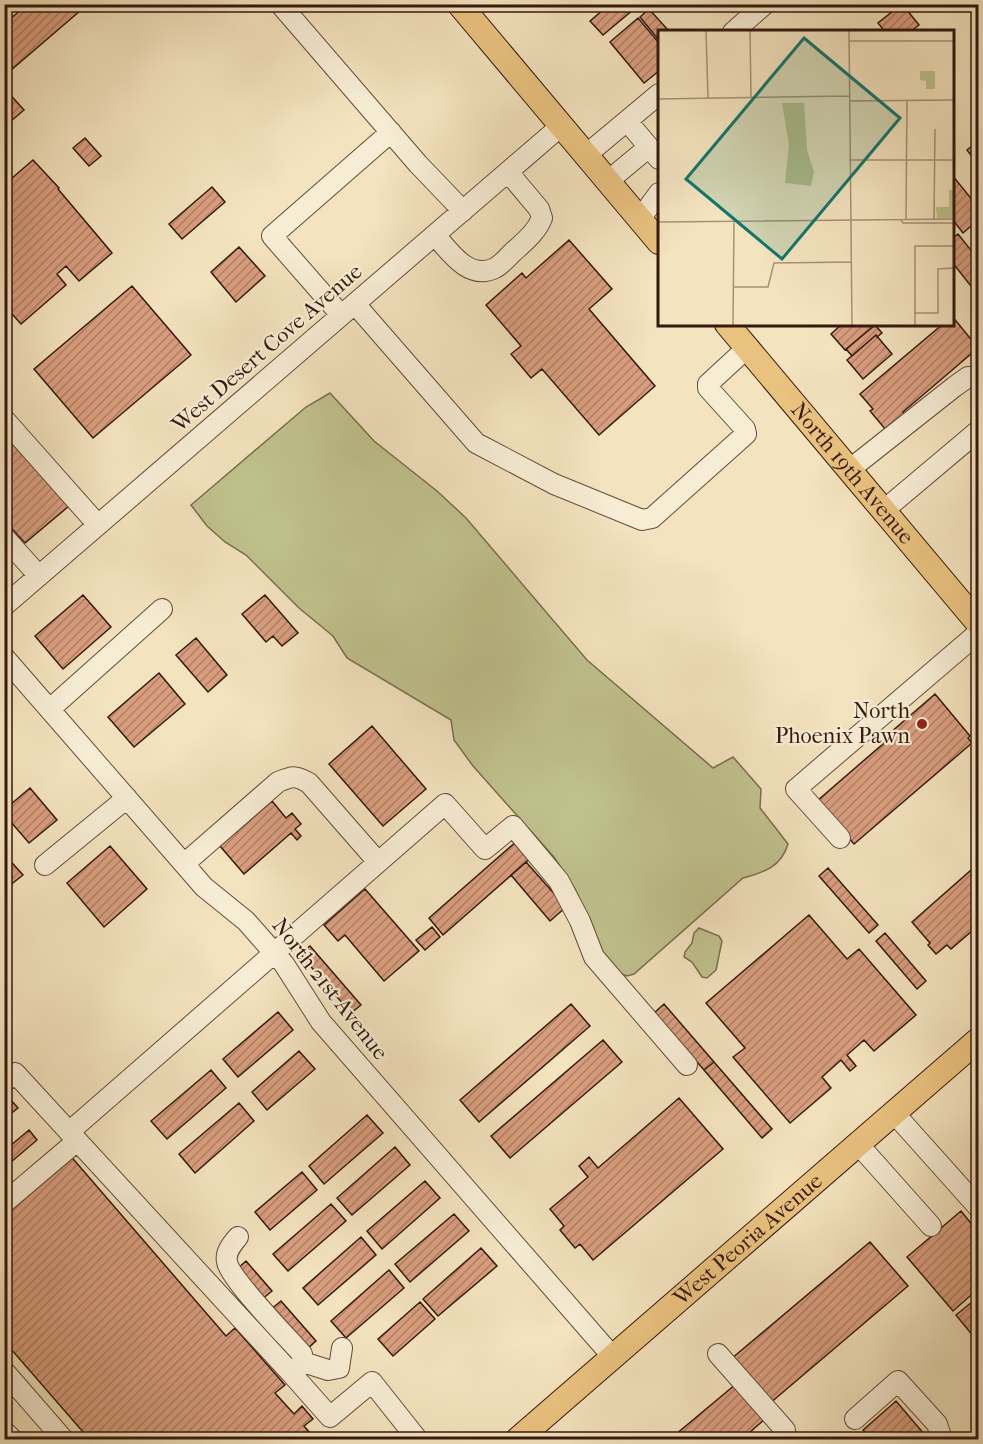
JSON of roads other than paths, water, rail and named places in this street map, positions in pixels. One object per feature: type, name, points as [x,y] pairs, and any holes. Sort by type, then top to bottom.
[{"type":"main road","points":[[459,4],[658,242]]},
{"type":"main road","name":"North 19th Avenue","points":[[729,326],[978,623]]},
{"type":"main road","name":"West Peoria Avenue","points":[[517,1440],[978,1040]]},
{"type":"street","points":[[280,4],[463,211]]},
{"type":"street","points":[[735,30],[765,4]]},
{"type":"street","points":[[586,155],[658,95]]},
{"type":"street","points":[[608,181],[654,153],[627,121]]},
{"type":"street","name":"West Desert Cove Avenue","points":[[4,606],[561,126]]},
{"type":"street","points":[[391,132],[272,236],[348,310],[476,443],[554,484],[642,520],[652,518],[746,434],[746,429],[708,388],[708,384],[747,348]]},
{"type":"street","points":[[435,235],[463,265],[474,270],[485,271],[496,267],[530,238],[542,218],[539,209],[508,172]]},
{"type":"street","points":[[640,219],[658,194]]},
{"type":"street","points":[[849,470],[954,387],[968,377],[978,377]]},
{"type":"street","points":[[4,419],[98,525]]},
{"type":"street","points":[[883,511],[978,431]]},
{"type":"street","points":[[4,537],[39,576]]},
{"type":"street","points":[[50,709],[162,609]]},
{"type":"street","points":[[840,838],[796,789],[978,633]]},
{"type":"street","name":"North 21st Avenue","points":[[4,657],[204,887],[246,921],[274,952],[321,1022],[612,1356]]},
{"type":"street","points":[[184,864],[278,782],[291,776],[309,783],[378,862]]},
{"type":"street","points":[[45,865],[127,798]]},
{"type":"street","points":[[4,1203],[73,1136],[274,952],[445,804],[485,849],[513,826],[559,881],[580,921],[594,957],[687,1065]]},
{"type":"street","points":[[4,1082],[15,1073],[297,1368],[330,1418],[372,1382],[418,1440]]},
{"type":"street","points":[[894,1113],[978,1208]]},
{"type":"street","points":[[858,1144],[932,1226]]},
{"type":"street","points":[[238,1237],[227,1252],[226,1261],[252,1298],[302,1354],[297,1368]]},
{"type":"street","points":[[297,1368],[328,1370],[339,1368],[342,1347]]},
{"type":"street","points":[[718,1354],[785,1430]]},
{"type":"street","points":[[4,1371],[64,1440]]},
{"type":"street","points":[[855,1419],[898,1381],[937,1424],[942,1440]]},
{"type":"street","points":[[4,1431],[12,1440]]},
{"type":"place","name":"North Phoenix Pawn","points":[[922,724]]}]
